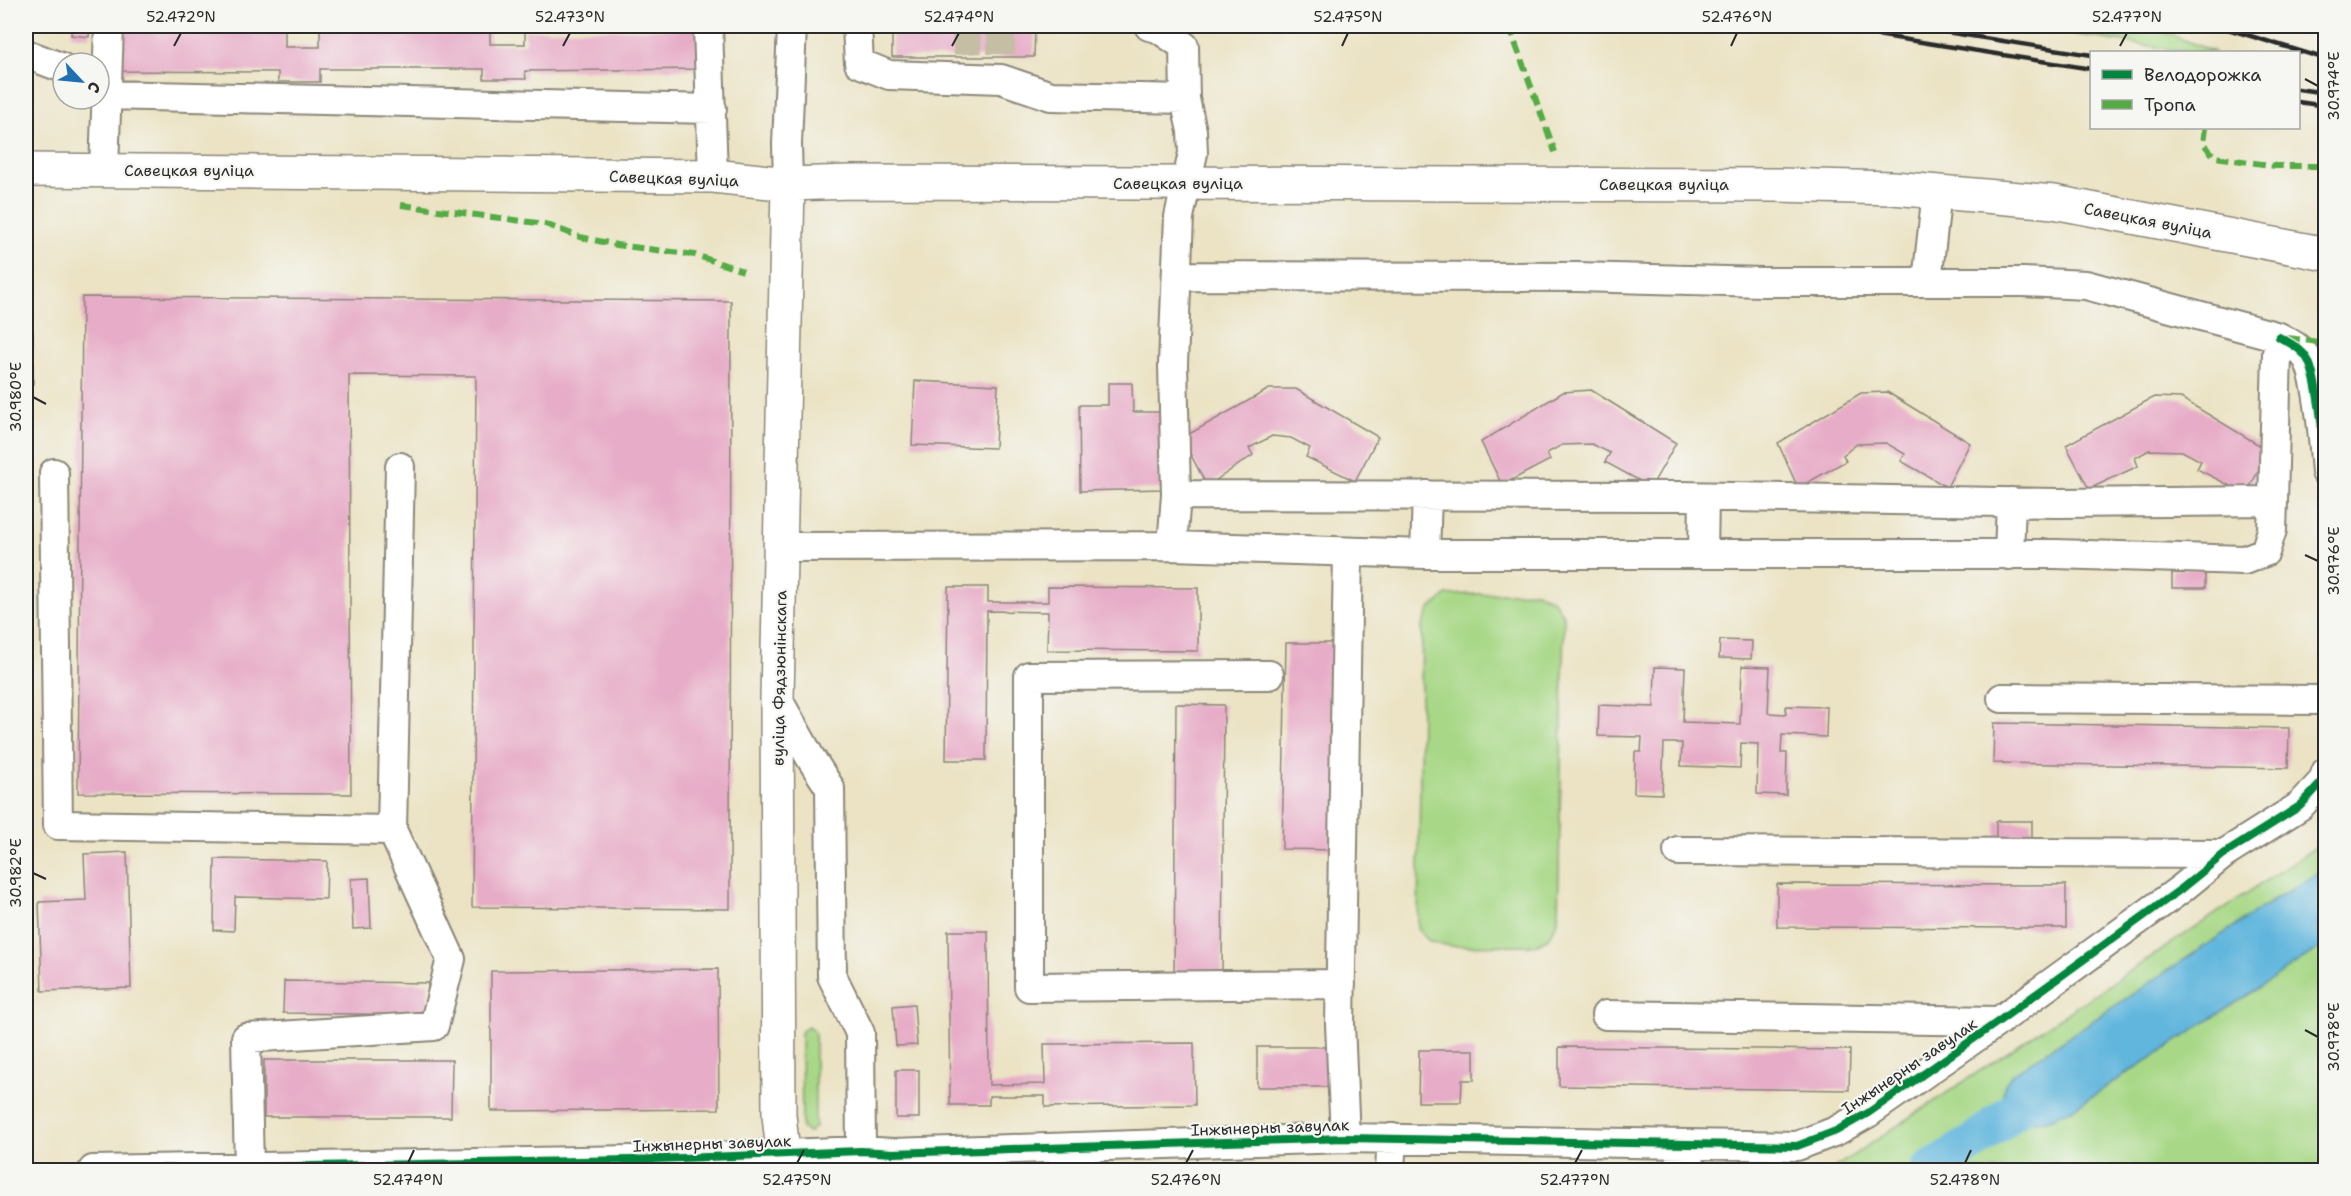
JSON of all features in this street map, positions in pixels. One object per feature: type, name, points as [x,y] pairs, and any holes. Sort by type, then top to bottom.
[{"type":"main road","name":"Савецкая вуліца","points":[[26,170],[713,176],[788,184],[852,182],[1777,185],[1937,191],[2054,202],[2325,254]]},
{"type":"main road","name":"вуліца Фядзюнінскага","points":[[785,1162],[779,1115],[777,698],[788,184]]},
{"type":"street","points":[[107,51],[109,26]]},
{"type":"street","points":[[708,26],[713,176]]},
{"type":"street","points":[[788,184],[787,144],[792,26]]},
{"type":"street","points":[[857,26],[859,63],[889,75],[967,67],[1001,68],[1052,96],[1185,99]]},
{"type":"street","points":[[1149,26],[1158,28],[1184,46],[1185,99],[1192,131],[1192,153],[1179,216],[1173,363],[1176,495],[1172,546]]},
{"type":"street","points":[[26,54],[51,63]]},
{"type":"street","points":[[111,93],[712,109]]},
{"type":"street","points":[[103,111],[104,170]]},
{"type":"street","points":[[1927,282],[1937,191]]},
{"type":"street","points":[[1177,276],[1577,277],[1763,282],[2023,282],[2086,285],[2278,345],[2296,347],[2307,359],[2314,376],[2325,472]]},
{"type":"street","points":[[780,547],[1172,546],[1425,554],[2056,554],[2244,560],[2265,552],[2272,530],[2278,345]]},
{"type":"street","points":[[249,1168],[246,1038],[434,1026],[451,959],[393,830],[400,467]]},
{"type":"street","points":[[54,473],[58,825],[393,830]]},
{"type":"street","points":[[1176,495],[1704,497],[2011,502],[2273,501]]},
{"type":"street","points":[[1425,554],[1427,495]]},
{"type":"street","points":[[1702,554],[1704,497]]},
{"type":"street","points":[[2010,555],[2011,502]]},
{"type":"street","points":[[1345,1138],[1340,1024],[1348,552]]},
{"type":"street","points":[[1269,675],[1029,676],[1029,987],[1341,984]]},
{"type":"street","points":[[777,698],[830,788],[832,976],[860,1033],[861,1151]]},
{"type":"street","points":[[2002,698],[2325,700]]},
{"type":"street","name":"Інжынерны завулак","points":[[93,1170],[785,1162],[861,1151],[1085,1159],[1345,1138],[1797,1146],[1836,1131],[1868,1113],[1999,1021],[2181,889],[2224,854],[2300,806],[2323,781],[2325,772]]},
{"type":"street","points":[[1678,851],[2224,854]]},
{"type":"street","points":[[1606,1015],[1999,1021]]},
{"type":"street","points":[[1390,1170],[1392,1138]]},
{"type":"street","points":[[1672,1144],[1693,1170]]},
{"type":"green space","points":[[2021,26],[2148,26],[2212,51],[2182,51]]},
{"type":"green space","points":[[1537,592],[1553,600],[1564,616],[1558,920],[1550,937],[1536,945],[1452,946],[1430,942],[1418,930],[1422,626],[1430,609],[1447,595]]},
{"type":"green space","points":[[2325,841],[2325,1170],[1831,1170]]},
{"type":"green space","points":[[808,1026],[815,1032],[815,1127],[808,1133],[802,1128],[801,1032]]},
{"type":"water","points":[[2325,869],[2325,945],[2071,1110],[2047,1120],[2031,1121],[2019,1117],[2009,1108],[2003,1090],[2014,1073],[2277,898]]},
{"type":"building","points":[[72,26],[90,26],[89,37],[71,35]]},
{"type":"building","points":[[320,26],[490,26],[490,44],[525,44],[525,30],[702,29],[702,69],[525,71],[526,79],[484,79],[484,69],[320,69],[320,82],[278,82],[278,72],[114,71],[115,27],[285,28],[285,47],[320,47]]},
{"type":"building","points":[[892,26],[1035,26],[1034,57],[892,57]]},
{"type":"building","points":[[82,297],[731,301],[730,909],[472,907],[476,376],[349,375],[351,794],[78,793]]},
{"type":"building","points":[[26,332],[33,332],[33,384],[26,384]]},
{"type":"building","points":[[915,381],[998,385],[995,448],[912,445]]},
{"type":"building","points":[[1108,383],[1132,383],[1133,412],[1161,412],[1162,489],[1080,491],[1079,405],[1108,405]]},
{"type":"building","points":[[1269,389],[1296,389],[1378,437],[1355,481],[1306,457],[1310,448],[1291,438],[1272,436],[1249,448],[1253,455],[1207,486],[1182,438]]},
{"type":"building","points":[[1591,390],[1676,443],[1651,487],[1605,462],[1610,453],[1592,444],[1562,445],[1547,453],[1550,460],[1502,485],[1481,442],[1563,392]]},
{"type":"building","points":[[1887,392],[1970,443],[1947,487],[1901,461],[1905,454],[1886,443],[1857,444],[1843,455],[1846,461],[1798,488],[1778,443],[1861,393]]},
{"type":"building","points":[[2154,397],[2181,398],[2269,451],[2246,494],[2197,469],[2201,461],[2182,451],[2149,450],[2135,458],[2138,466],[2089,489],[2066,445]]},
{"type":"building","points":[[26,539],[29,539],[27,563],[26,563]]},
{"type":"building","points":[[2172,569],[2205,569],[2205,588],[2172,588]]},
{"type":"building","points":[[948,587],[988,587],[988,602],[1048,602],[1048,587],[1198,588],[1198,651],[1047,650],[1048,612],[987,611],[986,760],[946,760]]},
{"type":"building","points":[[1720,640],[1752,641],[1751,659],[1719,658]]},
{"type":"building","points":[[1286,643],[1339,643],[1336,850],[1282,849]]},
{"type":"building","points":[[1742,666],[1770,667],[1768,713],[1786,714],[1786,706],[1827,707],[1826,737],[1782,735],[1781,753],[1787,753],[1786,795],[1757,794],[1758,744],[1741,743],[1740,768],[1681,766],[1682,743],[1664,743],[1662,794],[1634,793],[1635,752],[1641,752],[1642,737],[1598,736],[1599,705],[1654,707],[1655,667],[1685,668],[1683,722],[1740,724]]},
{"type":"building","points":[[1176,704],[1224,705],[1222,975],[1174,975]]},
{"type":"building","points":[[1994,723],[2289,728],[2288,768],[1993,763]]},
{"type":"building","points":[[1996,821],[2032,821],[2032,838],[1996,838]]},
{"type":"building","points":[[127,852],[131,988],[42,991],[39,902],[86,900],[84,854]]},
{"type":"building","points":[[215,859],[327,861],[326,899],[235,897],[234,931],[214,930]]},
{"type":"building","points":[[369,878],[371,928],[353,929],[351,879]]},
{"type":"building","points":[[1777,884],[2066,885],[2066,928],[1777,927]]},
{"type":"building","points":[[948,931],[988,931],[989,1085],[1045,1084],[1044,1044],[1194,1043],[1195,1105],[1045,1107],[1045,1096],[989,1096],[989,1105],[950,1105]]},
{"type":"building","points":[[718,969],[719,1109],[491,1111],[491,971]]},
{"type":"building","points":[[284,981],[428,983],[428,1015],[283,1013]]},
{"type":"building","points":[[914,1004],[917,1045],[896,1046],[893,1006]]},
{"type":"building","points":[[1257,1047],[1328,1047],[1328,1087],[1257,1087]]},
{"type":"building","points":[[1559,1047],[1850,1050],[1849,1090],[1559,1086]]},
{"type":"building","points":[[1419,1050],[1474,1050],[1474,1080],[1462,1080],[1461,1102],[1418,1102]]},
{"type":"building","points":[[264,1060],[452,1060],[451,1117],[264,1117]]},
{"type":"building","points":[[896,1070],[919,1070],[919,1118],[896,1118]]},
{"type":"waterway","points":[[1929,1170],[1967,1147],[2054,1080]]},
{"type":"tunnel","points":[[966,26],[968,56]]},
{"type":"tunnel","points":[[1001,26],[1001,57]]},
{"type":"railway","points":[[1820,26],[2090,69]]},
{"type":"railway","points":[[1908,26],[2090,55]]},
{"type":"railway","points":[[2218,26],[2300,51]]},
{"type":"railway","points":[[2300,51],[2326,59]]},
{"type":"railway","points":[[2300,89],[2326,93]]},
{"type":"railway","points":[[2300,102],[2326,106]]},
{"type":"marked path","points":[[1509,26],[1555,152]]},
{"type":"marked path","points":[[2205,129],[2203,143],[2215,157],[2276,166],[2326,166]]},
{"type":"marked path","points":[[401,205],[545,224],[580,237],[617,245],[695,255],[743,271]]},
{"type":"marked path","points":[[2288,338],[2326,343]]},
{"type":"cycle path","points":[[2279,337],[2302,353],[2312,370],[2320,414],[2326,472]]},
{"type":"cycle path","points":[[93,1170],[632,1160],[861,1151],[893,1153],[1345,1138],[1797,1146],[1836,1131],[1868,1113],[1999,1021],[2181,889],[2224,854],[2300,806],[2323,781],[2326,772]]}]
